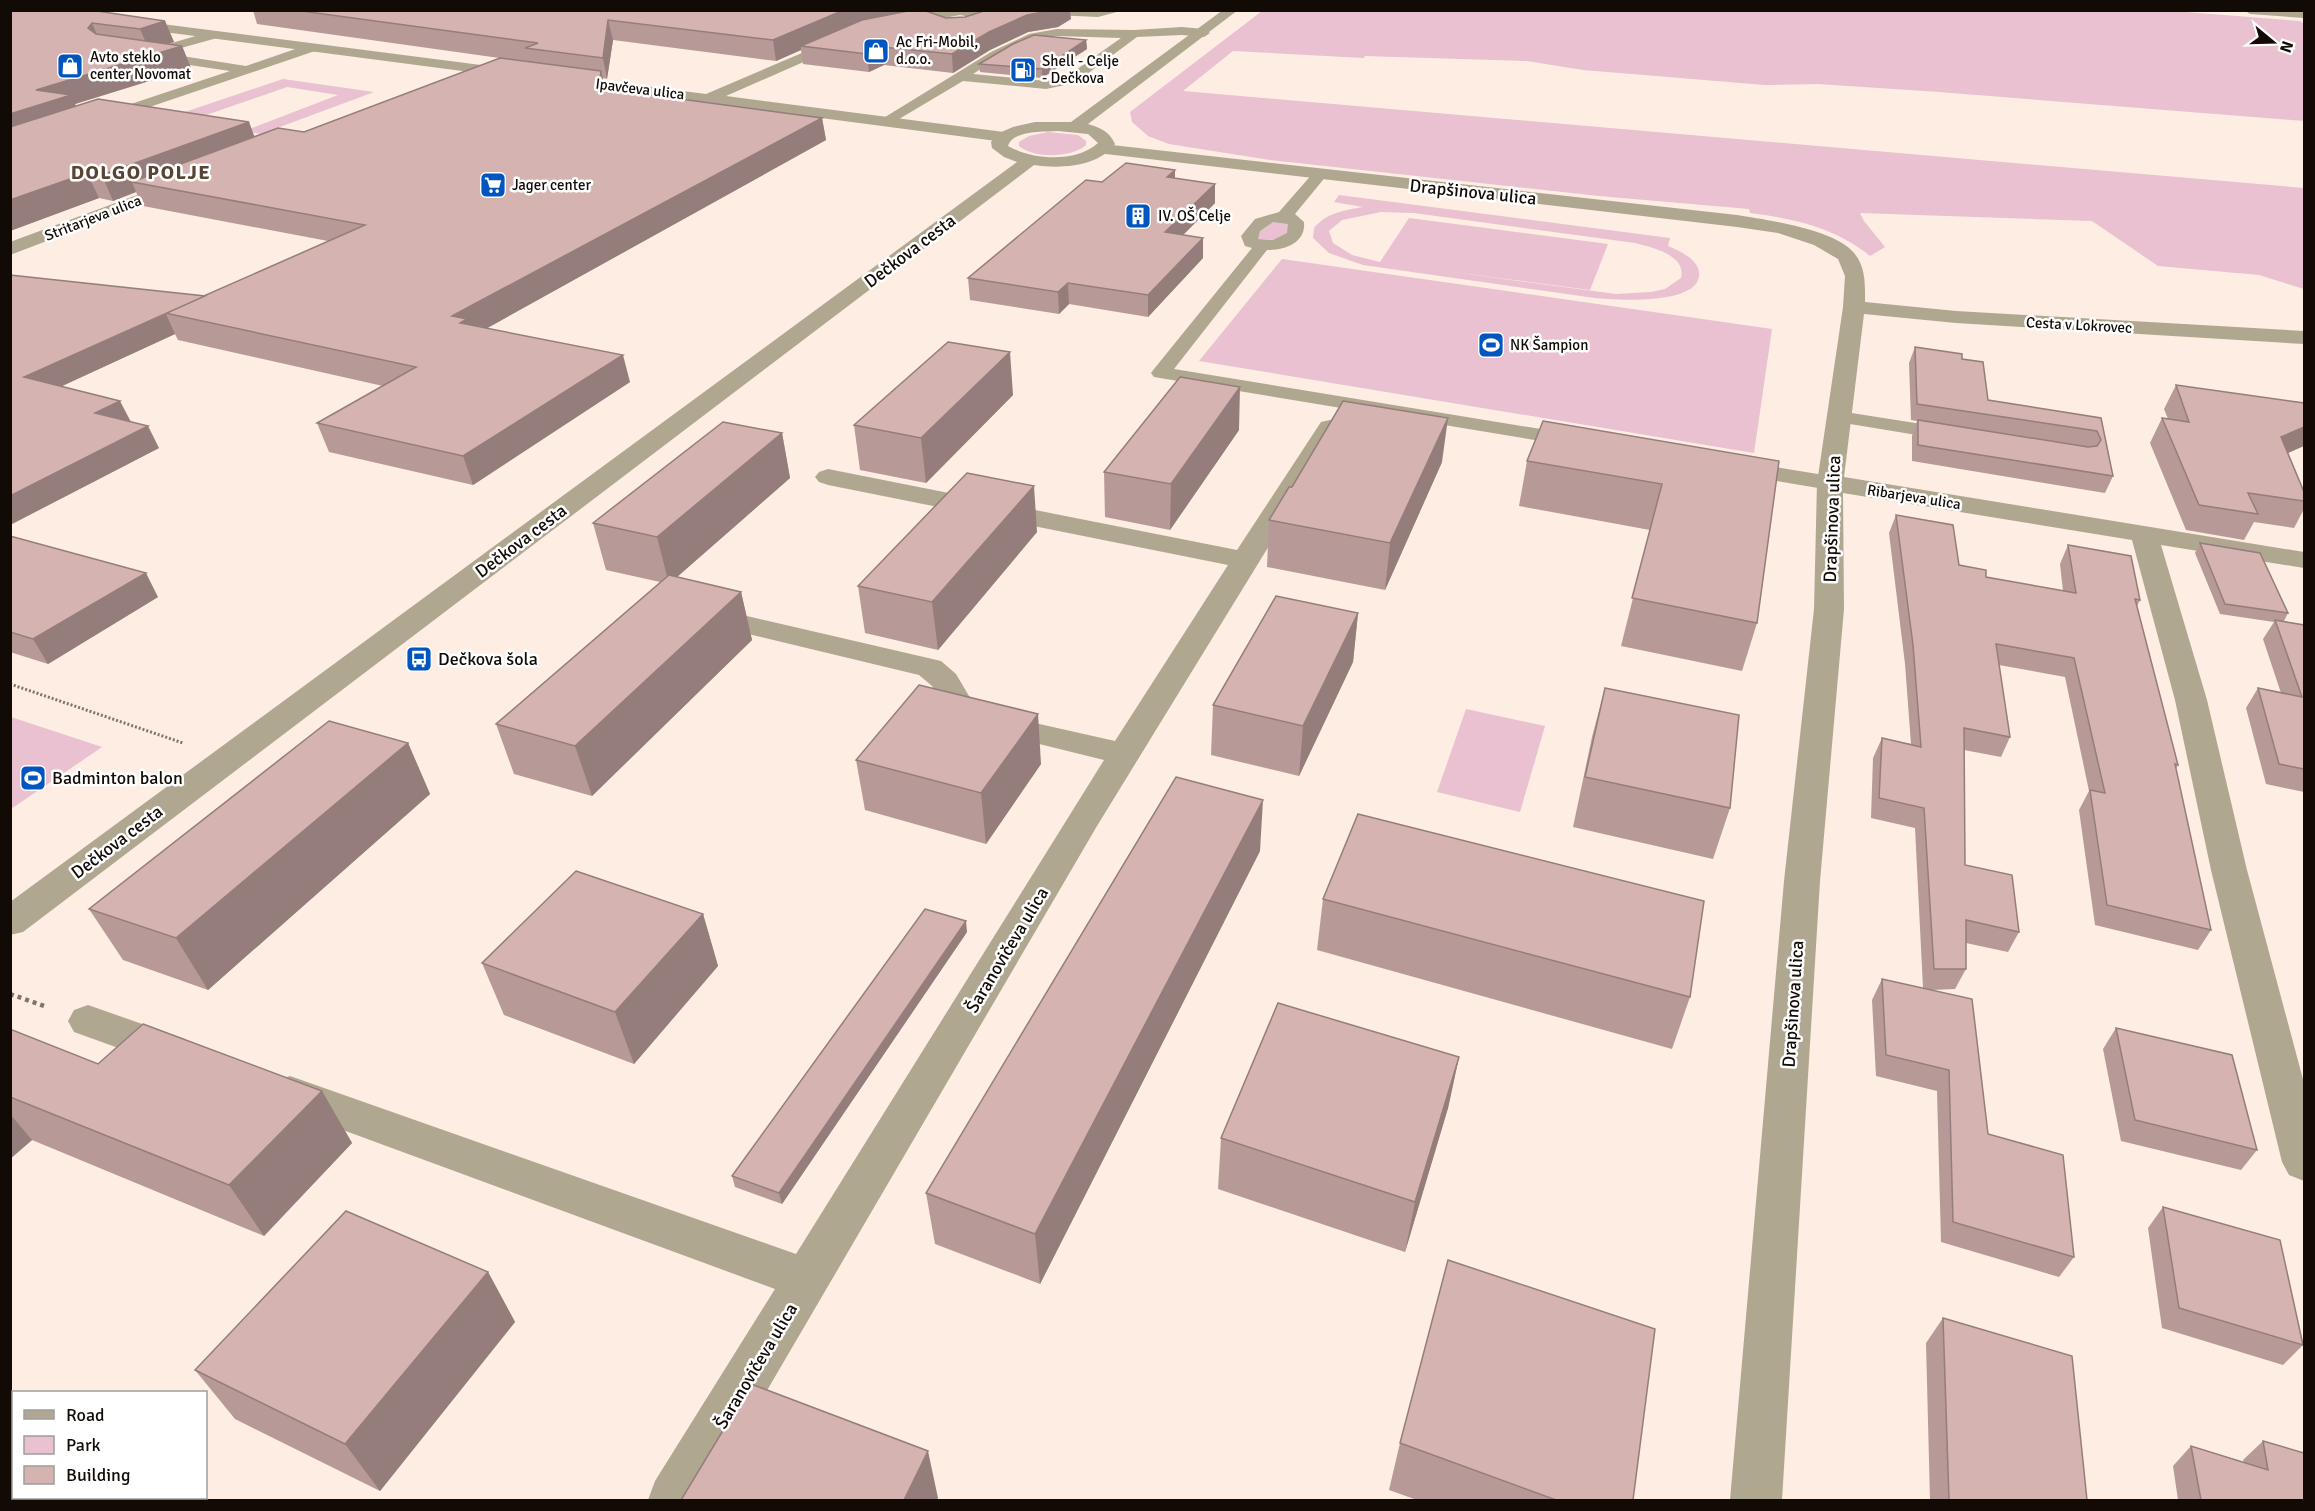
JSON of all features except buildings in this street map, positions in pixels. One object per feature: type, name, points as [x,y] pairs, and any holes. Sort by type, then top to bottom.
[{"type":"street","points":[[1074,127],[1204,33],[1232,10]]},
{"type":"street","points":[[2250,10],[2304,15]]},
{"type":"street","points":[[906,22],[924,20],[935,14],[951,11],[969,12],[993,18],[969,27],[951,28],[929,25],[924,20]]},
{"type":"street","points":[[171,29],[192,22],[201,16]]},
{"type":"street","name":"Ipavčeva ulica","points":[[112,22],[1004,137]]},
{"type":"street","points":[[711,98],[859,33]]},
{"type":"street","points":[[448,82],[478,70]]},
{"type":"street","points":[[1074,127],[1099,133],[1106,138],[1107,144],[1103,149],[1081,158],[1065,160],[1030,160],[1006,153],[1000,148],[999,142],[1004,137],[1026,129],[1074,127]]},
{"type":"street","name":"Drapšinova ulica","points":[[1103,149],[1781,228],[1821,241],[1846,256],[1855,276],[1854,307],[1830,483],[1829,609],[1802,893],[1756,1500]]},
{"type":"street","name":"Dečkova cesta","points":[[10,922],[1030,160]]},
{"type":"street","name":"Stritarjeva ulica","points":[[10,249],[198,177]]},
{"type":"street","name":"Cesta v Lokrovec","points":[[1854,307],[1956,317],[2304,337]]},
{"type":"street","name":"Šaranovičeva ulica","points":[[674,1500],[1243,560],[1345,403]]},
{"type":"street","points":[[828,477],[1243,560]]},
{"type":"street","name":"Ribarjeva ulica","points":[[1830,483],[2304,560]]},
{"type":"street","points":[[2144,534],[2190,700],[2229,870],[2304,1162]]},
{"type":"street","points":[[679,609],[921,665],[930,668],[945,681],[956,701],[967,711],[1018,729],[1125,754]]},
{"type":"street","points":[[88,1021],[212,1065]]},
{"type":"street","points":[[257,1082],[808,1280]]},
{"type":"lane","points":[[1017,12],[1098,14],[1119,10]]},
{"type":"lane","points":[[1032,26],[1099,35],[1182,31],[1204,33]]},
{"type":"lane","points":[[884,122],[996,53],[1033,36],[1065,32]]},
{"type":"lane","points":[[960,77],[1046,85],[1070,80],[1134,34]]},
{"type":"lane","points":[[213,35],[142,54],[248,69]]},
{"type":"lane","points":[[90,122],[311,48]]},
{"type":"lane","points":[[1284,217],[1318,175]]},
{"type":"lane","points":[[1284,217],[1297,223],[1295,233],[1278,244],[1262,246],[1250,240],[1252,230],[1264,220],[1284,217]]},
{"type":"lane","points":[[1262,246],[1161,372],[1602,445]]},
{"type":"lane","points":[[1839,417],[1968,437]]},
{"type":"lane","name":"Ribarjeva ulica","points":[[1718,465],[1830,483]]},
{"type":"path","points":[[10,684],[229,759]]},
{"type":"green space","points":[[2160,10],[2300,21],[2304,24],[2304,121],[1939,92],[1818,84],[1765,85],[1583,70],[1527,61],[1365,56],[1364,58],[1233,51],[1183,91],[2304,188],[2304,289],[2259,275],[2158,266],[2092,221],[1860,213],[1885,247],[1870,256],[1829,231],[1798,221],[1750,213],[1749,209],[1599,196],[1270,160],[1169,144],[1148,136],[1132,122],[1130,112],[1262,11]]},
{"type":"green space","points":[[283,79],[374,92],[261,134],[244,131],[338,95],[287,87],[186,122],[167,118]]},
{"type":"green space","points":[[1048,132],[1078,135],[1086,141],[1086,145],[1071,152],[1053,155],[1034,153],[1019,146],[1019,142],[1029,136]]},
{"type":"green space","points":[[1339,195],[1670,238],[1668,246],[1691,259],[1699,272],[1696,283],[1687,291],[1673,296],[1620,300],[1363,265],[1329,253],[1313,238],[1314,228],[1324,219],[1343,211],[1363,207],[1334,202]],"holes":[[[1381,212],[1414,213],[1635,243],[1666,253],[1673,258],[1679,263],[1681,278],[1665,289],[1616,294],[1430,269],[1590,290],[1608,244],[1409,218],[1380,262],[1352,255],[1333,243],[1329,231],[1342,220]]]},
{"type":"green space","points":[[1271,221],[1289,223],[1288,233],[1277,240],[1257,239],[1257,230]]},
{"type":"green space","name":"NK Šampion","points":[[1282,259],[1772,329],[1754,453],[1199,361]]},
{"type":"green space","points":[[1466,709],[1545,726],[1520,812],[1437,792]]},
{"type":"green space","name":"Badminton balon","points":[[11,717],[102,747],[11,809]]},
{"type":"place","name":"Ac Fri-Mobil, d.o.o.","points":[[876,51]]},
{"type":"place","name":"Avto steklo center Novomat","points":[[70,66]]},
{"type":"place","name":"Shell - Celje - Dečkova","points":[[1023,70]]},
{"type":"place","name":"Jager center","points":[[493,185]]},
{"type":"place","name":"IV. OŠ Celje","points":[[1138,216]]},
{"type":"place","name":"NK Šampion","points":[[1491,345]]},
{"type":"place","name":"Dečkova šola","points":[[419,659]]},
{"type":"place","name":"Badminton balon","points":[[33,778]]},
{"type":"district","name":"DOLGO POLJE","points":[[141,172]]}]
